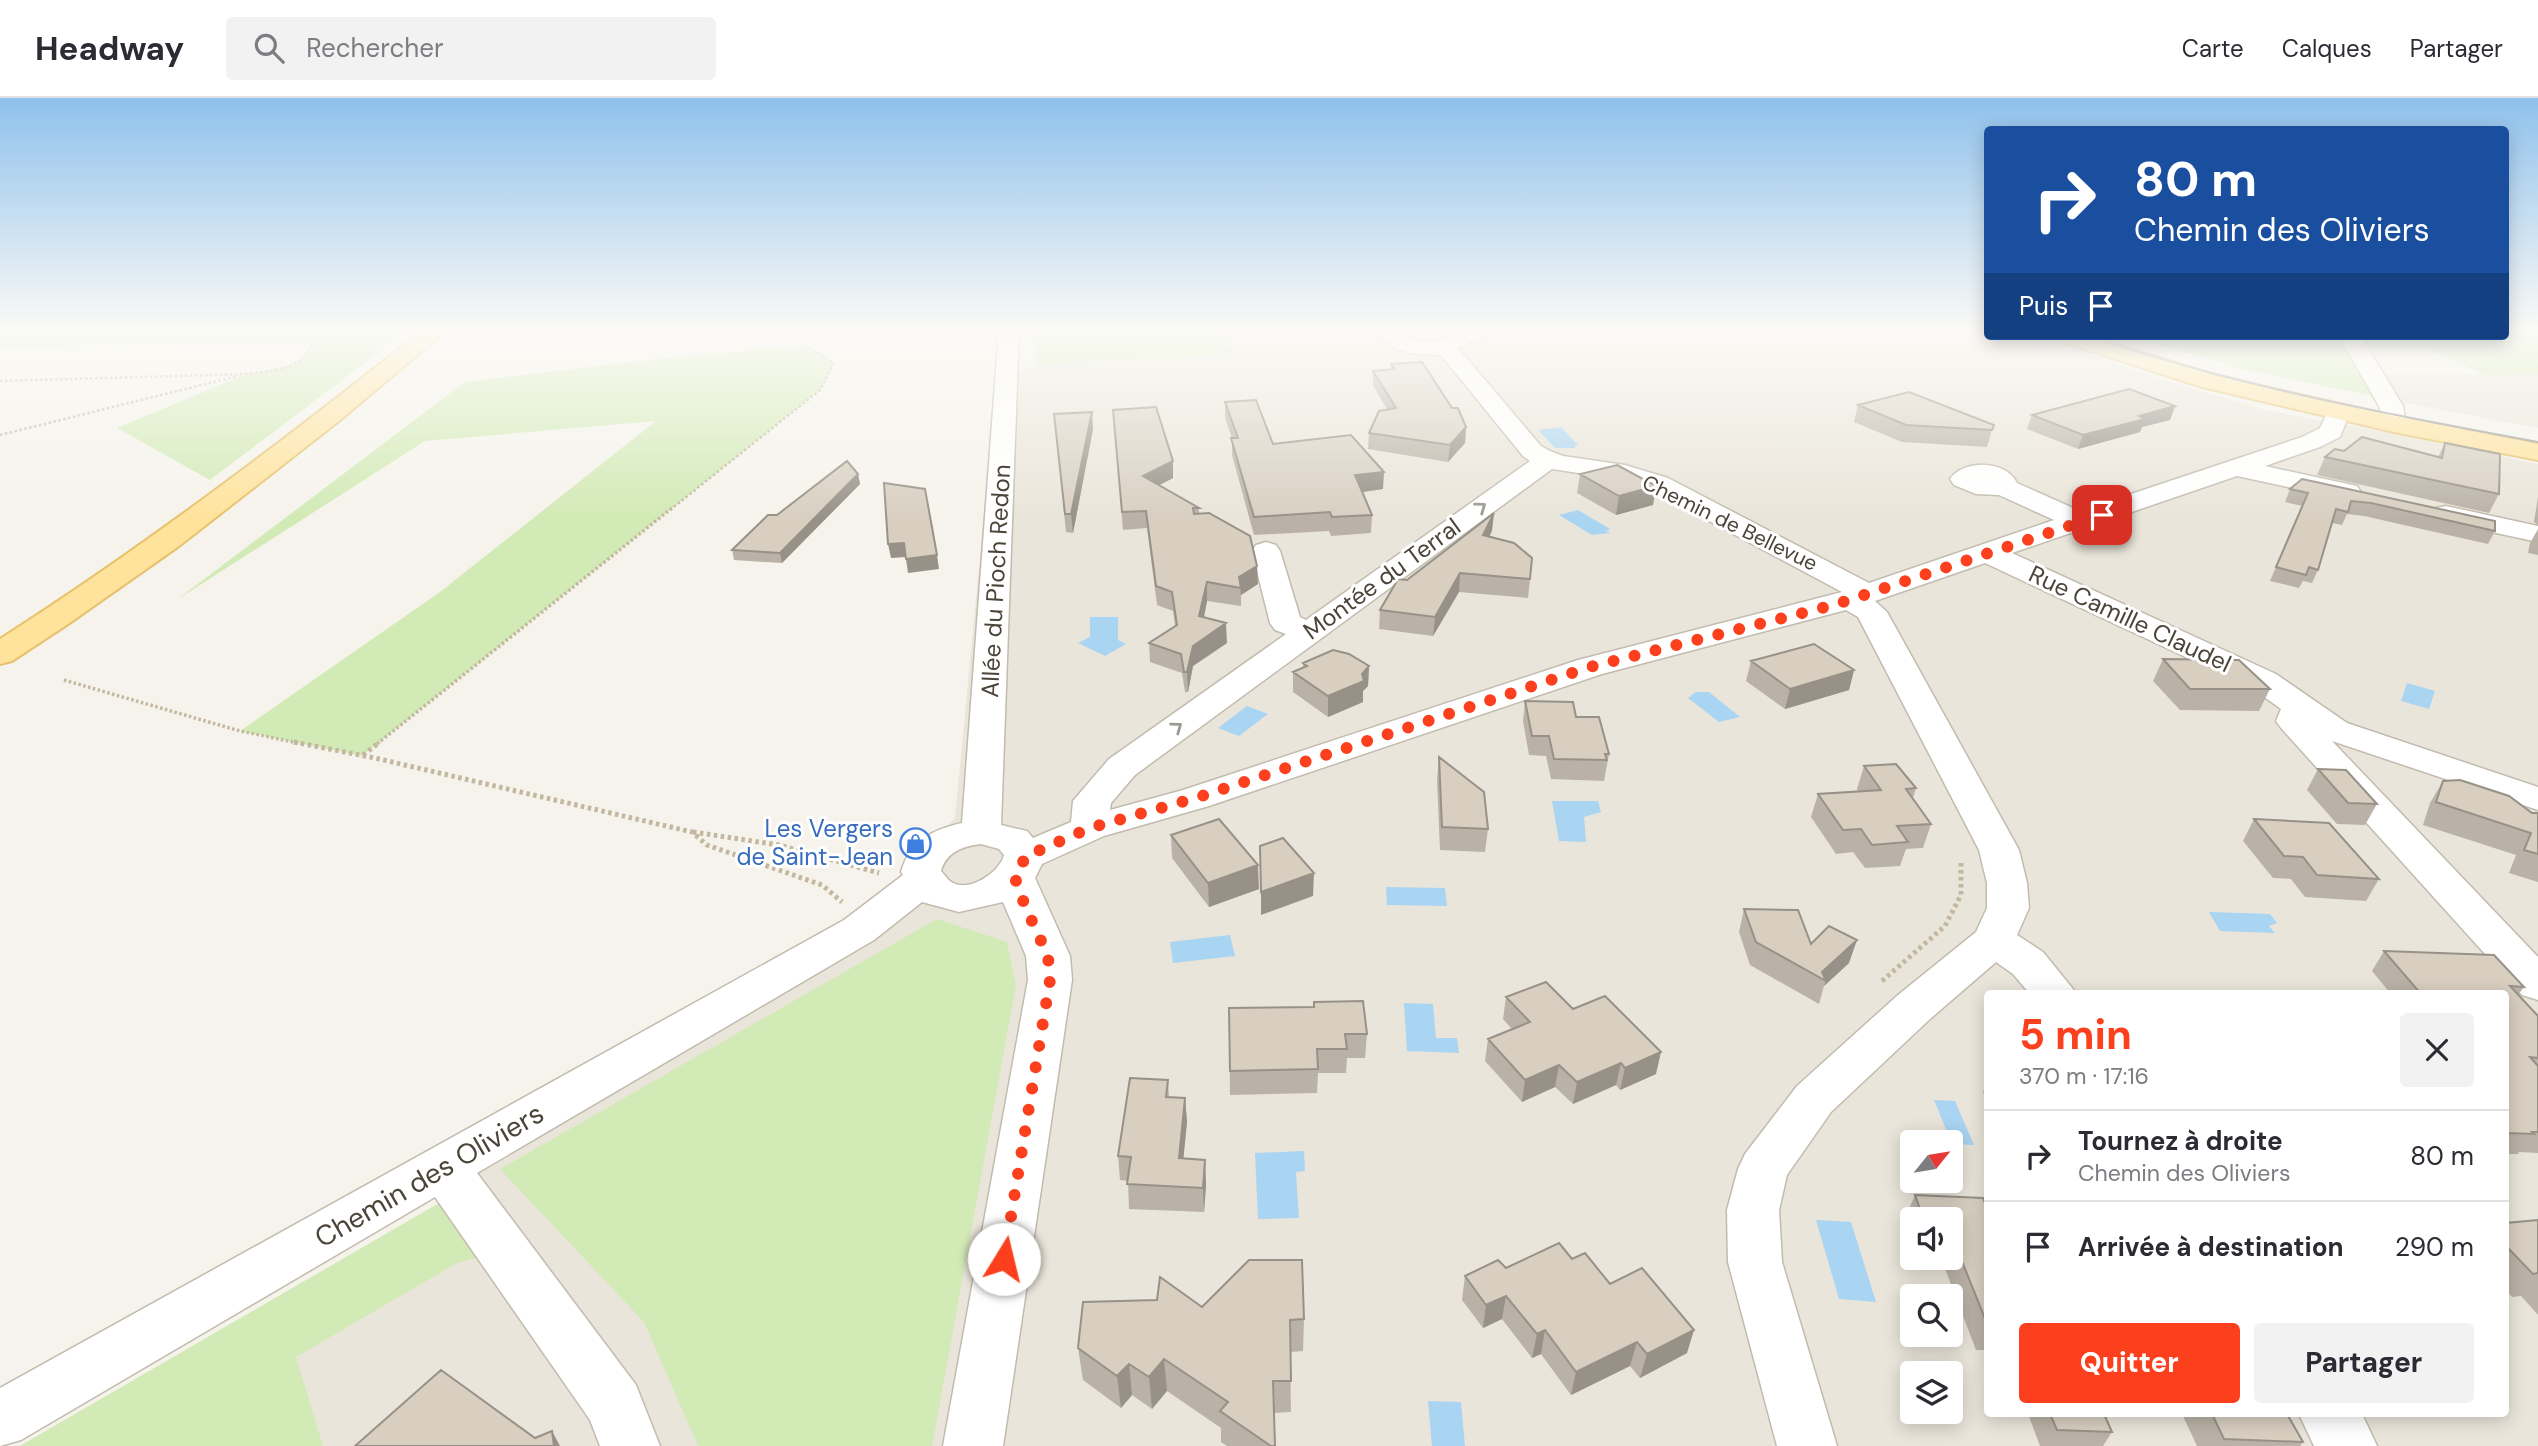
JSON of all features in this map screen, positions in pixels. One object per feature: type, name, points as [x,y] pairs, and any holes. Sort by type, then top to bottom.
[{"type":"main road","points":[[0,654],[46,625],[235,488],[356,393]]},
{"type":"main road","points":[[2259,393],[2338,411],[2393,415],[2538,452]]},
{"type":"street","name":"Allée du Pioch Redon","points":[[1008,851],[1009,393]]},
{"type":"street","points":[[1484,393],[1532,451],[1546,461]]},
{"type":"street","points":[[2381,393],[2393,415]]},
{"type":"street","name":"Chemin des Oliviers","points":[[941,886],[923,862],[929,852],[939,844],[959,835],[1008,851],[1196,798],[1590,667],[1859,597],[1990,554],[2325,436],[2331,432],[2338,411]]},
{"type":"street","name":"Chemin de Bellevue","points":[[1546,461],[1615,471],[1644,478],[1671,489],[1859,597],[1871,612],[1999,850],[2007,883],[2008,908],[1994,940]]},
{"type":"street","name":"Montée du Terral","points":[[1090,828],[1092,801],[1122,766],[1546,461]]},
{"type":"street","points":[[2236,468],[2379,499]]},
{"type":"street","points":[[2003,486],[2081,522]]},
{"type":"street","points":[[2418,508],[2538,534]]},
{"type":"street","points":[[1266,551],[1286,623],[1309,632]]},
{"type":"street","name":"Rue Camille Claudel","points":[[1990,554],[2264,681],[2335,730],[2538,799]]},
{"type":"street","points":[[2299,706],[2293,721],[2538,984]]},
{"type":"street","name":"Chemin des Oliviers","points":[[0,1420],[859,930],[941,886],[1003,888],[1008,851]]},
{"type":"street","points":[[973,1446],[1050,980],[1048,956],[1008,851]]},
{"type":"street","points":[[941,886],[1037,932]]},
{"type":"street","points":[[1807,1446],[1755,1262],[1753,1209],[1763,1168],[1814,1099],[1914,1007],[1994,940],[2028,963],[2052,990]]},
{"type":"street","points":[[441,1168],[615,1405],[630,1446]]},
{"type":"street","points":[[2331,1417],[2347,1446]]},
{"type":"path","points":[[0,435],[176,393]]},
{"type":"path","points":[[362,756],[816,393]]},
{"type":"path","points":[[64,680],[240,731],[362,756],[692,832],[779,845],[888,876],[941,886]]},
{"type":"path","points":[[692,832],[707,845],[821,885],[845,905],[859,930]]},
{"type":"path","points":[[1878,986],[1945,926],[1961,895],[1961,861],[1956,849]]},
{"type":"shaded area","points":[[996,393],[2208,393],[2268,411],[2381,431],[2538,464],[2538,1446],[20,1446],[451,1197],[414,1166],[877,903],[955,818]]},
{"type":"shaded area","points":[[2390,393],[2538,393],[2538,428],[2395,401]]},
{"type":"green space","points":[[201,393],[325,393],[210,480],[117,428]]},
{"type":"green space","points":[[451,393],[816,393],[362,756],[240,731],[440,592],[656,421],[425,441],[178,599]]},
{"type":"green space","points":[[2358,393],[2376,393],[2378,397]]},
{"type":"green space","points":[[937,919],[1007,942],[1016,985],[932,1446],[698,1446],[644,1322],[500,1169]]},
{"type":"green space","points":[[451,1196],[487,1255],[457,1263],[296,1357],[323,1446],[20,1446]]},
{"type":"water","points":[[1561,427],[1578,445],[1574,446],[1576,448],[1555,448],[1538,430]]},
{"type":"water","points":[[1578,510],[1610,529],[1606,531],[1610,533],[1592,535],[1559,515]]},
{"type":"water","points":[[1090,617],[1118,617],[1118,640],[1126,644],[1105,656],[1078,643],[1090,637]]},
{"type":"water","points":[[2407,683],[2435,691],[2429,709],[2401,701]]},
{"type":"water","points":[[1696,692],[1709,692],[1740,717],[1719,722],[1688,698]]},
{"type":"water","points":[[1247,706],[1268,714],[1239,736],[1218,728]]},
{"type":"water","points":[[1552,801],[1598,801],[1601,812],[1584,817],[1586,842],[1559,841]]},
{"type":"water","points":[[1386,887],[1445,888],[1447,906],[1387,905]]},
{"type":"water","points":[[2209,912],[2270,914],[2277,923],[2269,926],[2275,933],[2220,931]]},
{"type":"water","points":[[1230,935],[1235,956],[1173,963],[1170,942]]},
{"type":"water","points":[[1404,1003],[1433,1004],[1436,1038],[1457,1038],[1459,1053],[1407,1051]]},
{"type":"water","points":[[1934,1100],[1955,1101],[1974,1145],[1964,1145],[1964,1130],[1946,1130]]},
{"type":"water","points":[[1304,1151],[1305,1171],[1296,1172],[1299,1218],[1258,1219],[1255,1153]]},
{"type":"water","points":[[1816,1220],[1851,1222],[1876,1302],[1839,1299]]},
{"type":"water","points":[[1428,1401],[1461,1402],[1465,1446],[1432,1446]]},
{"type":"building","points":[[1387,393],[1442,393],[1452,408],[1458,408],[1466,427],[1450,445],[1369,433],[1379,411],[1396,408]]},
{"type":"building","points":[[1911,393],[1994,425],[1992,430],[1906,425],[1858,405]]},
{"type":"building","points":[[2114,393],[2140,393],[2175,406],[2139,416],[2145,419],[2083,435],[2032,415]]},
{"type":"building","points":[[1256,400],[1273,444],[1351,435],[1384,472],[1355,475],[1372,515],[1332,517],[1330,512],[1254,517],[1231,438],[1238,438],[1225,402]]},
{"type":"building","points":[[1156,407],[1173,461],[1143,476],[1199,508],[1193,508],[1194,514],[1209,513],[1250,536],[1257,566],[1239,577],[1241,588],[1207,582],[1199,616],[1226,623],[1193,646],[1187,672],[1184,672],[1181,654],[1149,643],[1177,625],[1172,592],[1156,586],[1146,511],[1122,512],[1113,410]]},
{"type":"building","points":[[1092,412],[1071,514],[1065,514],[1054,414]]},
{"type":"building","points":[[2362,437],[2442,458],[2445,443],[2500,454],[2499,494],[2325,457],[2335,449],[2344,451]]},
{"type":"building","points":[[847,461],[858,474],[780,553],[732,550],[768,515],[777,515]]},
{"type":"building","points":[[1617,465],[1656,486],[1619,496],[1580,474]]},
{"type":"building","points":[[2302,479],[2495,521],[2495,531],[2371,503],[2351,501],[2348,512],[2336,509],[2318,570],[2309,567],[2306,575],[2276,567],[2308,493],[2290,489]]},
{"type":"building","points":[[884,483],[925,489],[937,555],[906,559],[904,543],[888,544]]},
{"type":"building","points":[[1494,513],[1483,535],[1514,543],[1532,558],[1530,579],[1460,573],[1435,617],[1380,610],[1398,579],[1407,580]]},
{"type":"building","points":[[1814,644],[1854,670],[1790,689],[1751,661]]},
{"type":"building","points":[[1333,650],[1349,654],[1369,666],[1362,674],[1364,681],[1328,696],[1293,672],[1307,666],[1303,663]]},
{"type":"building","points":[[2163,659],[2239,660],[2270,689],[2190,689]]},
{"type":"building","points":[[1525,701],[1573,702],[1576,717],[1599,717],[1609,754],[1605,754],[1607,760],[1554,759],[1549,736],[1532,736]]},
{"type":"building","points":[[1439,757],[1484,792],[1488,829],[1442,827]]},
{"type":"building","points":[[1896,764],[1916,788],[1906,789],[1931,824],[1897,826],[1908,842],[1872,845],[1861,829],[1843,830],[1818,794],[1881,790],[1864,766]]},
{"type":"building","points":[[2318,769],[2346,770],[2377,804],[2348,803]]},
{"type":"building","points":[[2460,780],[2509,796],[2532,813],[2538,813],[2538,854],[2524,850],[2531,833],[2436,802],[2443,781]]},
{"type":"building","points":[[1219,819],[1258,865],[1208,883],[1171,835]]},
{"type":"building","points":[[2254,819],[2329,823],[2379,879],[2317,875],[2303,857],[2284,856]]},
{"type":"building","points":[[1283,838],[1314,873],[1261,892],[1260,846]]},
{"type":"building","points":[[1744,909],[1798,910],[1811,944],[1829,926],[1857,940],[1822,972],[1826,981],[1756,942]]},
{"type":"building","points":[[2384,951],[2494,955],[2524,987],[2510,986],[2538,1016],[2538,1058],[2530,1057],[2538,1066],[2538,1132],[2509,1133],[2509,990],[2418,990]]},
{"type":"building","points":[[1546,982],[1573,1009],[1605,996],[1661,1052],[1625,1068],[1621,1063],[1577,1082],[1559,1065],[1525,1080],[1488,1039],[1530,1022],[1506,997]]},
{"type":"building","points":[[1363,1001],[1367,1034],[1345,1034],[1347,1049],[1317,1049],[1318,1069],[1230,1071],[1229,1008],[1314,1007],[1314,1002]]},
{"type":"building","points":[[1130,1078],[1168,1080],[1166,1097],[1185,1098],[1179,1158],[1205,1160],[1203,1188],[1127,1184],[1131,1157],[1118,1156]]},
{"type":"building","points":[[1915,1195],[1983,1198],[1984,1316],[1963,1264],[1963,1207],[1919,1207]]},
{"type":"building","points":[[2538,1220],[2538,1273],[2533,1274],[2509,1249],[2509,1223]]},
{"type":"building","points":[[1559,1243],[1572,1259],[1585,1253],[1610,1284],[1642,1268],[1694,1330],[1647,1354],[1637,1342],[1576,1372],[1545,1330],[1537,1334],[1506,1296],[1486,1305],[1465,1276],[1498,1260],[1506,1268]]},
{"type":"building","points":[[1249,1260],[1302,1260],[1304,1319],[1290,1320],[1291,1381],[1273,1381],[1275,1446],[1271,1446],[1220,1411],[1228,1402],[1164,1359],[1149,1377],[1129,1364],[1117,1376],[1078,1348],[1083,1302],[1157,1300],[1160,1277],[1202,1307]]},
{"type":"building","points":[[441,1370],[535,1438],[552,1431],[554,1446],[355,1446]]},
{"type":"building","points":[[2051,1417],[2105,1417],[2112,1432],[2057,1430]]},
{"type":"building","points":[[2213,1417],[2289,1417],[2303,1442],[2224,1439]]},
{"type":"tram line","points":[[2294,393],[2538,442]]},
{"type":"place","name":"Les Vergers de Saint-Jean","points":[[916,843]]},
{"type":"route","points":[[1004,1259],[1050,980],[1048,956],[1015,878],[1022,868],[1024,857],[1090,828],[1196,798],[1590,667],[1834,605],[2102,515]]}]
